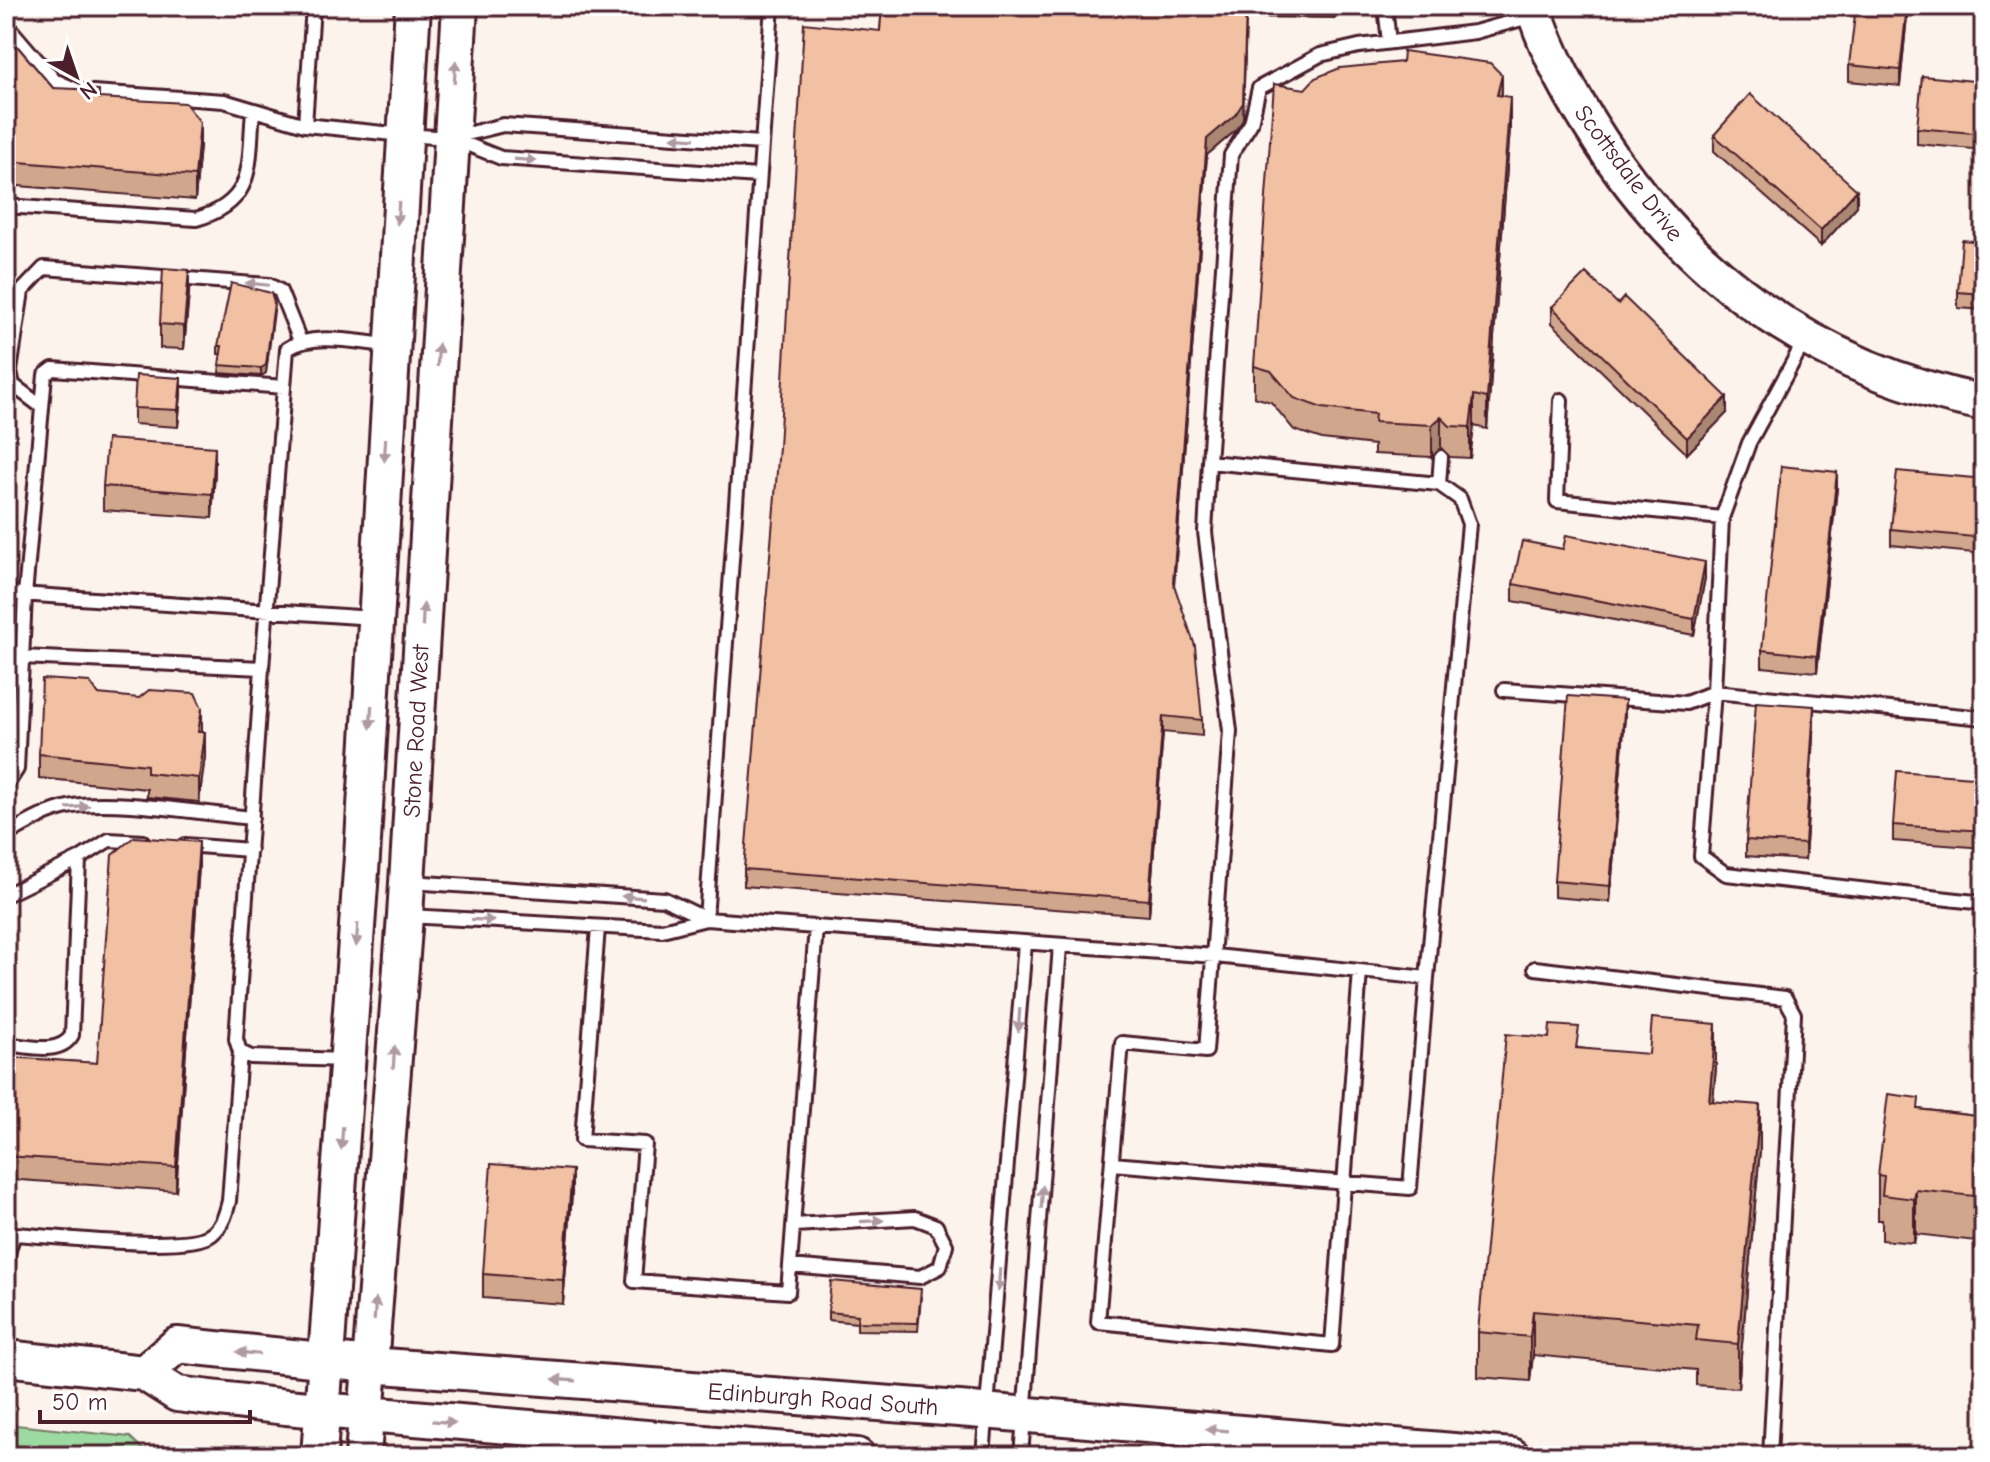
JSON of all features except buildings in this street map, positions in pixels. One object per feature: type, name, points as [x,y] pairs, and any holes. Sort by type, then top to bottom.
[{"type":"main road","name":"Stone Road West","points":[[319,1456],[362,857],[390,345],[413,6]]},
{"type":"main road","name":"Stone Road West","points":[[363,1456],[405,916],[460,6]]},
{"type":"main road","name":"Scottsdale Drive","points":[[1534,11],[1574,100],[1646,203],[1702,264],[1771,318],[1806,338],[1928,389],[1984,403]]},
{"type":"main road","points":[[362,857],[382,892],[405,916]]},
{"type":"main road","name":"Edinburgh Road South","points":[[144,1373],[177,1345],[370,1365],[1026,1414],[1512,1456]]},
{"type":"main road","points":[[6,1358],[144,1373],[177,1394],[322,1411],[857,1456]]},
{"type":"lane","points":[[305,125],[313,6]]},
{"type":"lane","points":[[706,919],[772,6]]},
{"type":"lane","points":[[1385,6],[1389,42]]},
{"type":"lane","points":[[1360,971],[1332,1345],[1098,1322],[1122,1043],[1206,1051],[1230,731],[1205,532],[1231,155],[1251,123],[1259,88],[1320,55],[1389,42],[1475,32],[1534,11]]},
{"type":"lane","points":[[6,24],[54,80],[71,89],[224,101],[305,125],[403,135],[451,138],[503,125],[761,143]]},
{"type":"lane","points":[[6,206],[196,219],[215,214],[233,202],[247,179],[253,111]]},
{"type":"lane","points":[[451,138],[501,158],[758,176]]},
{"type":"lane","points":[[42,407],[13,385],[10,371],[22,291],[44,268],[269,285],[280,291],[300,341]]},
{"type":"lane","points":[[1806,338],[1749,443],[1722,518],[1714,692],[1701,856],[1726,874],[1984,903]]},
{"type":"lane","points":[[6,1287],[10,1234],[184,1244],[212,1235],[221,1224],[229,1201],[240,1052],[236,1039],[287,349],[300,341],[390,345]]},
{"type":"lane","points":[[6,786],[17,769],[25,595],[45,375],[53,369],[284,387]]},
{"type":"lane","points":[[1561,400],[1557,501],[1722,518]]},
{"type":"lane","points":[[1439,484],[1441,457]]},
{"type":"lane","points":[[1112,1164],[1410,1188],[1469,524],[1460,499],[1439,484],[1209,462]]},
{"type":"lane","points":[[6,593],[377,618]]},
{"type":"lane","points":[[22,657],[262,668]]},
{"type":"lane","points":[[1504,690],[1686,703],[1714,692],[1984,718]]},
{"type":"lane","points":[[6,835],[48,812],[71,806],[105,805],[252,818]]},
{"type":"lane","points":[[6,895],[79,859],[109,840],[156,843]]},
{"type":"lane","points":[[171,844],[250,850]]},
{"type":"lane","points":[[6,1044],[57,1048],[72,1035],[79,859]]},
{"type":"lane","points":[[407,882],[664,899],[706,919]]},
{"type":"lane","points":[[405,916],[662,930],[706,919],[1215,956],[1427,978]]},
{"type":"lane","points":[[598,927],[582,1140],[645,1144],[634,1281],[788,1292],[816,927]]},
{"type":"lane","points":[[983,1456],[1025,943]]},
{"type":"lane","points":[[1021,1456],[1060,946]]},
{"type":"lane","points":[[1535,968],[1785,998],[1794,1014],[1770,1456]]},
{"type":"lane","points":[[240,1052],[251,1057],[348,1061]]},
{"type":"lane","points":[[790,1266],[920,1277],[940,1267],[946,1245],[936,1226],[915,1218],[794,1225]]},
{"type":"green space","points":[[6,1424],[130,1437],[150,1456],[6,1456]]}]
